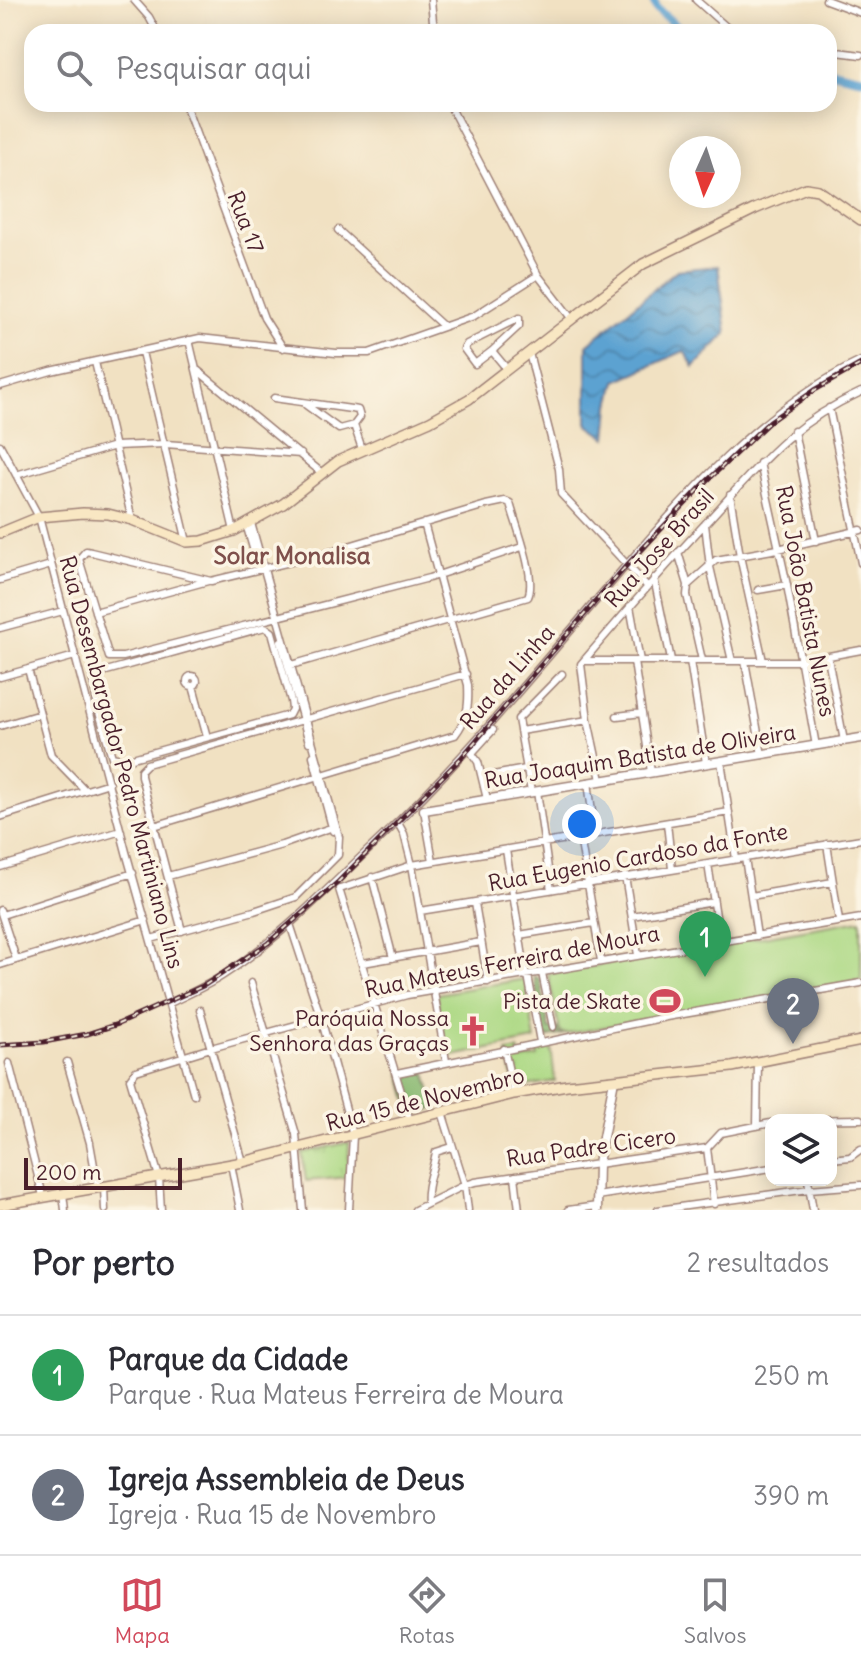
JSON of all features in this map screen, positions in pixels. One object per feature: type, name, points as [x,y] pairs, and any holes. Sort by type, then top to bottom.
[{"type":"main road","points":[[0,533],[39,517],[83,513],[108,514],[132,520],[187,542],[202,541],[234,531],[283,504],[322,473],[362,449],[445,413],[480,391],[643,264],[800,190],[818,190],[861,220]]},
{"type":"main road","name":"Rua 15 de Novembro","points":[[0,1205],[27,1204],[43,1196],[243,1162],[514,1094],[707,1070],[861,1041]]},
{"type":"street","points":[[134,0],[153,24]]},
{"type":"street","points":[[431,0],[433,24]]},
{"type":"street","points":[[696,0],[723,24]]},
{"type":"street","points":[[826,0],[861,13]]},
{"type":"street","points":[[837,52],[861,55]]},
{"type":"street","name":"Rua 17","points":[[188,112],[264,318],[283,348]]},
{"type":"street","points":[[453,112],[538,275],[571,318]]},
{"type":"street","points":[[338,230],[443,326]]},
{"type":"street","points":[[0,386],[51,371],[206,338],[283,348],[369,353],[485,310],[538,275]]},
{"type":"street","points":[[519,318],[519,326],[492,351],[475,364],[464,349],[469,343],[519,318]]},
{"type":"street","points":[[189,340],[234,531]]},
{"type":"street","points":[[492,351],[507,369]]},
{"type":"street","points":[[142,352],[187,542]]},
{"type":"street","points":[[529,353],[559,469],[561,494],[647,586]]},
{"type":"street","name":"Rua da Linha","points":[[168,1004],[227,973],[290,924],[336,882],[471,750],[627,565],[702,482],[769,419],[836,373],[861,361]]},
{"type":"street","points":[[95,362],[132,520]]},
{"type":"street","points":[[196,369],[322,473]]},
{"type":"street","name":"Rua Jose Brasil","points":[[584,661],[654,578],[760,463],[794,431],[861,392]]},
{"type":"street","points":[[274,398],[356,408],[360,417],[354,425],[339,429],[303,402]]},
{"type":"street","points":[[829,408],[858,531],[861,563]]},
{"type":"street","points":[[354,425],[362,449]]},
{"type":"street","points":[[794,431],[816,541]]},
{"type":"street","points":[[16,475],[115,446],[165,444],[301,454]]},
{"type":"street","name":"Rua Desembargador Pedro Martiniano Lins","points":[[0,445],[39,517],[194,1095]]},
{"type":"street","name":"Rua João Batista Nunes","points":[[760,463],[787,585],[816,746]]},
{"type":"street","points":[[730,495],[763,661]]},
{"type":"street","points":[[95,612],[315,556],[505,501],[510,503],[532,587],[528,597],[290,665]]},
{"type":"street","points":[[154,826],[455,735],[469,709],[466,674],[424,523]]},
{"type":"street","points":[[151,939],[296,897],[338,855],[339,845],[249,524]]},
{"type":"street","points":[[705,524],[710,567],[732,661]]},
{"type":"street","points":[[688,585],[716,560],[858,531]]},
{"type":"street","points":[[211,581],[86,551],[79,559],[109,657],[123,657],[437,575],[522,547]]},
{"type":"street","points":[[678,552],[688,585],[687,595],[702,660]]},
{"type":"street","points":[[0,580],[51,565]]},
{"type":"street","points":[[654,578],[671,660]]},
{"type":"street","points":[[758,590],[787,585]]},
{"type":"street","points":[[630,606],[651,772]]},
{"type":"street","points":[[0,628],[63,611]]},
{"type":"street","points":[[254,628],[269,628],[291,701],[291,713],[286,717],[207,737],[119,761],[111,754],[91,678],[94,674],[254,628]]},
{"type":"street","points":[[601,780],[588,720],[581,666],[584,661],[802,661],[861,651]]},
{"type":"street","points":[[0,677],[75,656]]},
{"type":"street","points":[[828,658],[844,741]]},
{"type":"street","points":[[690,661],[706,763]]},
{"type":"street","points":[[745,661],[762,755]]},
{"type":"street","points":[[28,669],[52,757],[85,790]]},
{"type":"street","points":[[182,931],[141,776],[141,770],[147,764],[466,674]]},
{"type":"street","points":[[551,890],[534,791],[526,769],[519,716],[562,674]]},
{"type":"street","points":[[193,686],[207,737]]},
{"type":"street","points":[[90,712],[98,709]]},
{"type":"street","points":[[617,716],[642,713]]},
{"type":"street","points":[[0,726],[40,714]]},
{"type":"street","points":[[520,731],[588,720]]},
{"type":"street","points":[[487,799],[471,750],[493,730]]},
{"type":"street","name":"Rua Joaquim Batista de Oliveira","points":[[424,810],[861,738]]},
{"type":"street","points":[[721,761],[736,859]]},
{"type":"street","points":[[482,777],[526,769]]},
{"type":"street","points":[[588,782],[595,834]]},
{"type":"street","points":[[0,817],[109,783]]},
{"type":"street","points":[[424,810],[433,861]]},
{"type":"street","points":[[340,889],[412,865],[729,812]]},
{"type":"street","points":[[398,823],[412,865],[446,1061]]},
{"type":"street","points":[[667,823],[672,869]]},
{"type":"street","points":[[168,876],[282,845],[334,827]]},
{"type":"street","points":[[0,867],[121,831]]},
{"type":"street","points":[[580,837],[601,961]]},
{"type":"street","name":"Rua Eugenio Cardoso da Fonte","points":[[420,911],[861,839]]},
{"type":"street","points":[[827,844],[839,921]]},
{"type":"street","points":[[506,850],[540,1042]]},
{"type":"street","points":[[745,858],[757,936]]},
{"type":"street","points":[[708,864],[720,942]]},
{"type":"street","points":[[16,959],[1,912],[133,873]]},
{"type":"street","points":[[625,876],[638,955]]},
{"type":"street","points":[[372,877],[393,958]]},
{"type":"street","points":[[336,882],[410,1121]]},
{"type":"street","points":[[751,896],[833,882]]},
{"type":"street","points":[[632,916],[713,902]]},
{"type":"street","points":[[475,903],[488,982]]},
{"type":"street","name":"Rua Mateus Ferreira de Moura","points":[[159,1177],[130,1076],[136,1071],[375,1003],[432,990],[861,918]]},
{"type":"street","points":[[0,965],[146,920]]},
{"type":"street","points":[[519,935],[594,923]]},
{"type":"street","points":[[290,924],[321,1018],[353,1135],[349,1210]]},
{"type":"street","points":[[363,963],[481,942]]},
{"type":"street","points":[[542,973],[553,1027]]},
{"type":"street","points":[[251,983],[299,1148],[303,1210]]},
{"type":"street","points":[[397,1073],[540,1042],[861,983]]},
{"type":"street","points":[[200,1010],[243,1162]]},
{"type":"street","points":[[504,1049],[514,1094]]},
{"type":"street","points":[[67,1062],[105,1210]]},
{"type":"street","points":[[757,1126],[758,1062]]},
{"type":"street","points":[[9,1063],[43,1196]]},
{"type":"street","points":[[597,1204],[598,1163],[614,1080]]},
{"type":"street","points":[[442,1112],[465,1185],[468,1210]]},
{"type":"street","points":[[837,1119],[861,1119]]},
{"type":"street","name":"Rua Padre Cicero","points":[[415,1210],[465,1185],[707,1148],[721,1133],[765,1124]]},
{"type":"street","points":[[427,1204],[427,1182],[434,1168],[436,1152],[452,1147]]},
{"type":"street","points":[[707,1148],[714,1204]]},
{"type":"street","points":[[837,1158],[850,1157],[861,1149]]},
{"type":"street","points":[[231,1164],[240,1210]]},
{"type":"street","points":[[568,1210],[765,1169]]},
{"type":"street","points":[[515,1176],[519,1210]]},
{"type":"street","points":[[159,1177],[161,1210]]},
{"type":"street","points":[[658,1210],[861,1185]]},
{"type":"street","points":[[809,1186],[813,1210]]},
{"type":"street","points":[[63,1193],[65,1210]]},
{"type":"green space","points":[[861,920],[861,980],[566,1034],[560,1032],[548,974]]},
{"type":"green space","points":[[534,976],[540,979],[549,1029],[559,1028],[566,1034],[544,1038]]},
{"type":"green space","points":[[525,979],[535,1040],[448,1057],[436,994]]},
{"type":"green space","points":[[551,1046],[555,1081],[515,1088],[507,1052],[518,1050],[521,1060],[538,1057],[537,1048]]},
{"type":"green space","points":[[425,1069],[435,1108],[412,1115],[401,1074]]},
{"type":"green space","points":[[349,1142],[348,1177],[306,1181],[302,1153]]},
{"type":"water","points":[[718,266],[727,333],[694,367],[684,351],[616,381],[607,438],[587,424],[587,345],[677,270]]},
{"type":"waterway","points":[[653,0],[657,9],[674,24]]},
{"type":"waterway","points":[[837,73],[861,78]]},
{"type":"railway","points":[[0,1045],[44,1042],[118,1024],[205,985],[268,943],[337,883],[462,757],[627,565],[707,481],[770,421],[861,364]]},
{"type":"place","name":"Parque da Cidade","points":[[705,977]]},
{"type":"place","name":"Pista de Skate","points":[[665,1001]]},
{"type":"place","name":"Paróquia Nossa Senhora das Graças","points":[[473,1031]]},
{"type":"place","name":"Igreja Assembleia de Deus","points":[[793,1044]]},
{"type":"district","name":"Solar Monalisa","points":[[292,556]]}]
